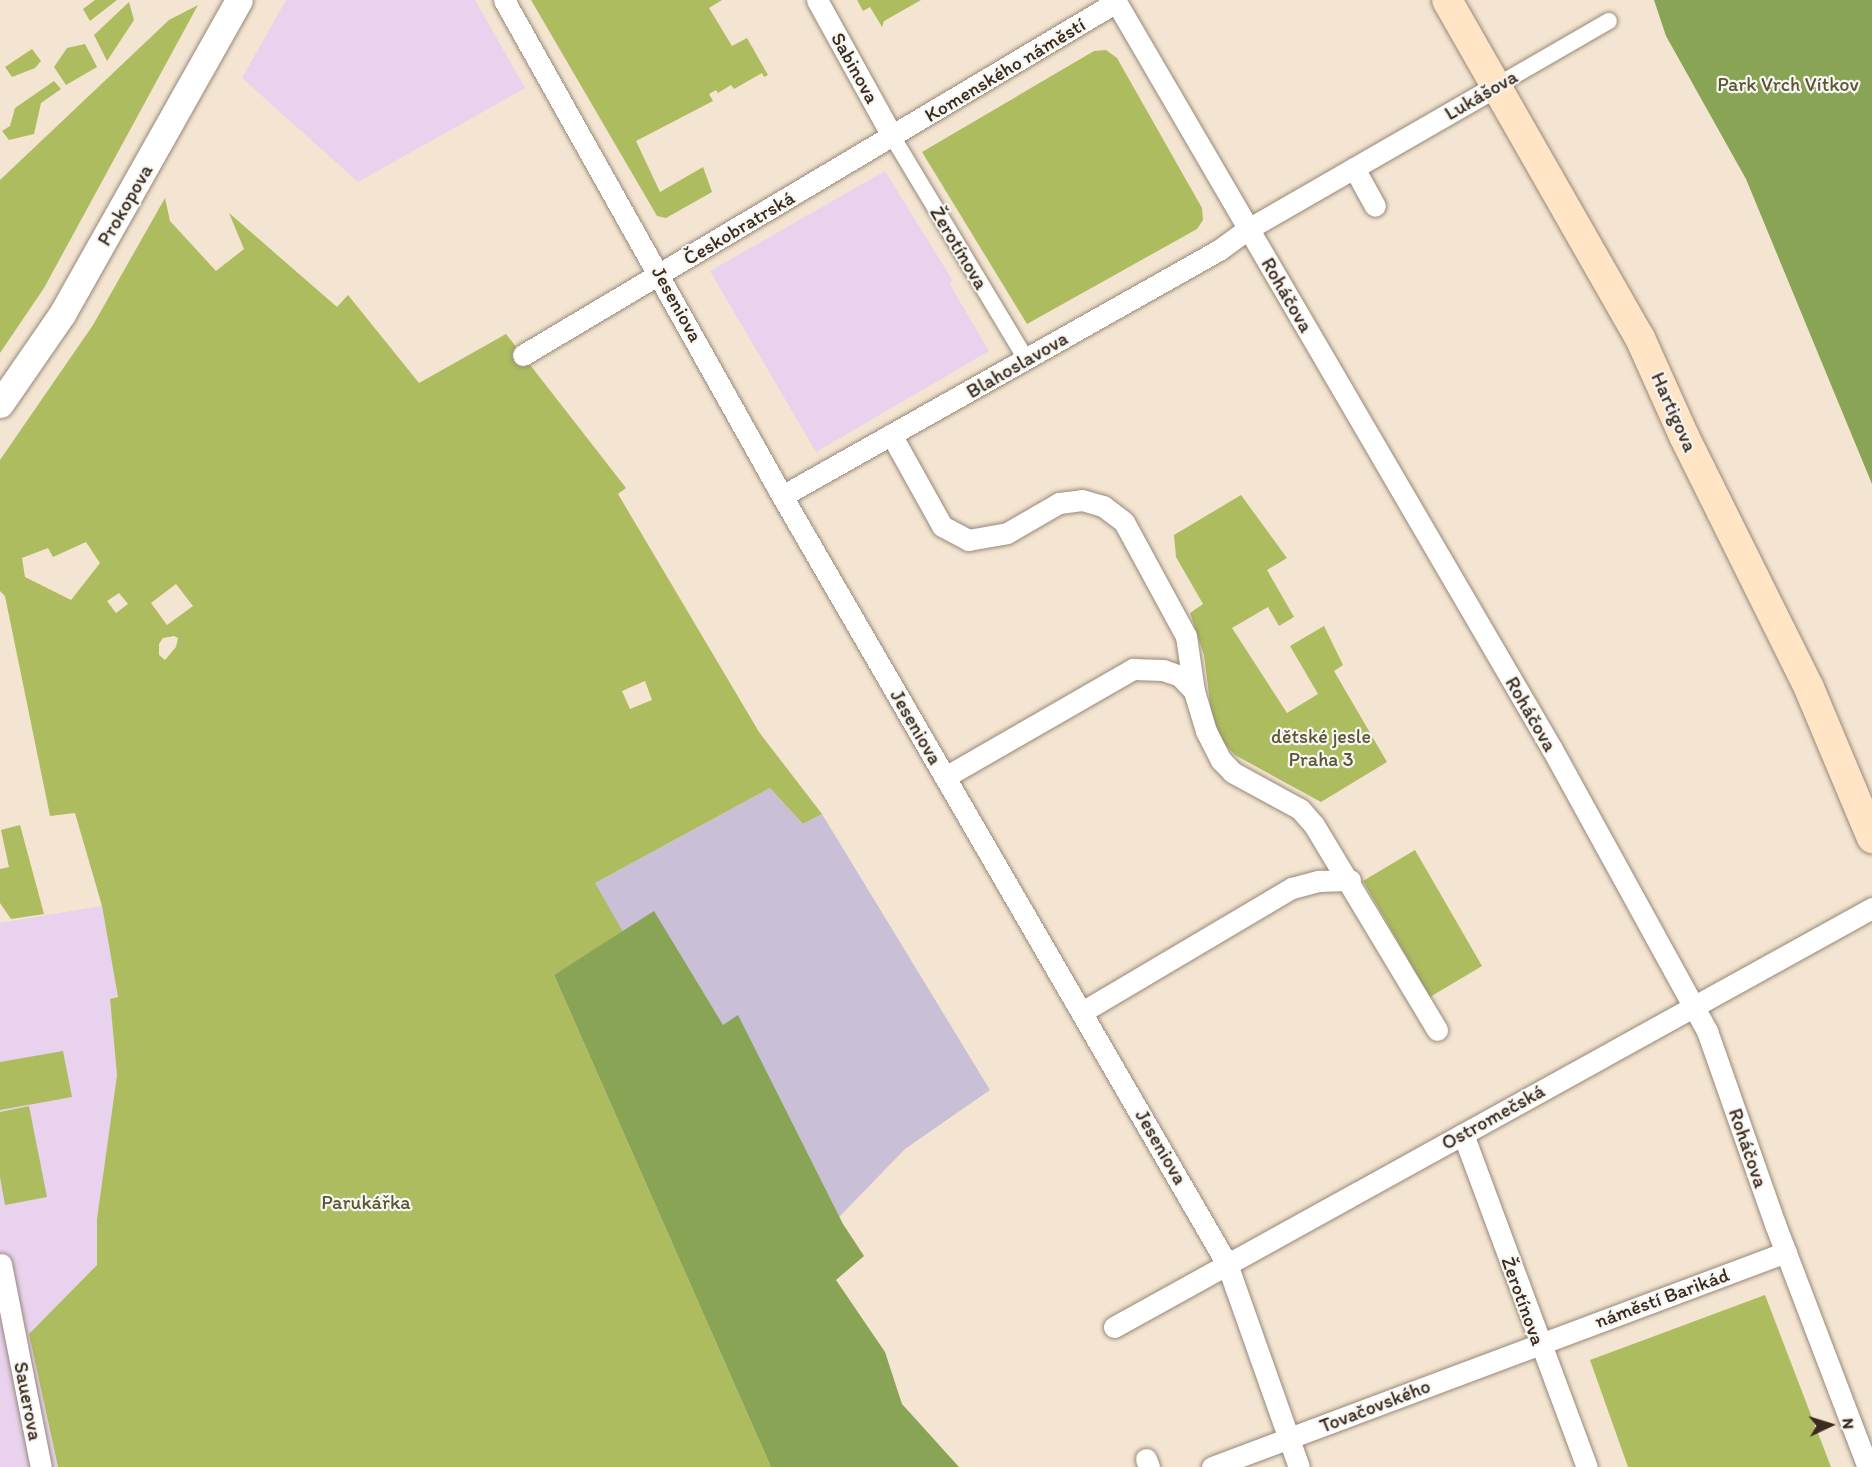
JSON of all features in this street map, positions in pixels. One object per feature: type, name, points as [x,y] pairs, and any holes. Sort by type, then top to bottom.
[{"type":"main road","name":"Hartigova","points":[[1447,0],[1640,338],[1684,436],[1809,688],[1872,838]]},
{"type":"street","name":"Prokopova","points":[[0,404],[62,314],[239,0]]},
{"type":"street","name":"Jeseniova","points":[[504,0],[661,276],[782,496],[1227,1264],[1299,1467]]},
{"type":"street","name":"Sabinova","points":[[817,0],[892,135]]},
{"type":"street","name":"Komenského náměstí","points":[[892,135],[1116,1]]},
{"type":"street","name":"Roháčova","points":[[1116,1],[1552,749],[1707,1030],[1786,1252],[1863,1425],[1868,1467]]},
{"type":"street","name":"Lukášova","points":[[1248,229],[1609,21]]},
{"type":"street","name":"Českobratrská","points":[[523,355],[661,276],[892,135]]},
{"type":"street","name":"Žerotínova","points":[[892,135],[1026,359]]},
{"type":"street","points":[[1353,168],[1375,206]]},
{"type":"street","name":"Blahoslavova","points":[[782,496],[1219,250],[1248,229]]},
{"type":"street","points":[[892,436],[942,526],[968,540],[1007,533],[1059,503],[1082,500],[1103,506],[1124,522],[1186,636],[1194,691],[1206,731],[1221,760],[1232,772],[1300,809],[1350,880],[1437,1029]]},
{"type":"street","points":[[945,777],[1133,669],[1163,670],[1180,676],[1194,691]]},
{"type":"street","points":[[1082,1012],[1292,888],[1319,881],[1350,880]]},
{"type":"street","name":"Ostromečská","points":[[1114,1327],[1872,908]]},
{"type":"street","name":"Žerotínova","points":[[1463,1134],[1538,1343],[1587,1467]]},
{"type":"street","name":"náměstí Barikád","points":[[1538,1343],[1786,1252]]},
{"type":"street","name":"Sauerova","points":[[1,1264],[41,1467]]},
{"type":"street","name":"Tovačovského","points":[[1212,1467],[1538,1343]]},
{"type":"shaded area","points":[[286,0],[475,0],[525,88],[358,182],[242,78]]},
{"type":"shaded area","points":[[885,171],[953,281],[949,283],[989,351],[816,452],[710,271]]},
{"type":"shaded area","points":[[770,788],[803,824],[822,814],[990,1090],[905,1149],[717,1343],[595,883]]},
{"type":"shaded area","points":[[102,906],[118,997],[110,999],[117,1075],[97,1219],[97,1265],[29,1334],[58,1467],[0,1467],[0,923]]},
{"type":"green space","points":[[95,0],[117,0],[90,21],[83,9]]},
{"type":"green space","points":[[531,0],[722,0],[709,8],[732,46],[747,38],[768,75],[764,77],[762,73],[734,89],[731,85],[718,93],[716,90],[709,94],[713,101],[636,141],[660,192],[703,167],[712,192],[666,218],[657,216]]},
{"type":"green space","points":[[857,0],[921,0],[884,21],[882,27],[870,7],[863,11]]},
{"type":"green space","name":"Park Vrch Vítkov","points":[[1654,0],[1872,0],[1872,484],[1746,179],[1666,36]]},
{"type":"green space","points":[[129,2],[134,20],[107,61],[94,35]]},
{"type":"green space","points":[[198,5],[44,288],[0,353],[0,180],[169,20]]},
{"type":"green space","points":[[85,44],[97,67],[66,85],[54,67],[67,48]]},
{"type":"green space","points":[[32,49],[41,61],[35,68],[12,77],[5,67]]},
{"type":"green space","points":[[1106,50],[1117,58],[1202,208],[1203,220],[1197,229],[1027,324],[922,152],[1094,51]]},
{"type":"green space","points":[[54,81],[61,89],[41,103],[34,134],[9,140],[2,131],[10,126],[15,108]]},
{"type":"green space","name":"Parukářka","points":[[165,198],[170,221],[216,271],[244,249],[229,213],[337,307],[348,295],[419,383],[506,334],[626,488],[618,494],[759,732],[822,814],[803,824],[770,788],[595,883],[623,932],[554,975],[771,1467],[58,1467],[29,1334],[97,1265],[97,1219],[117,1075],[110,999],[118,997],[102,906],[75,813],[50,816],[5,596],[0,591],[0,460],[93,325]],"holes":[[[86,542],[100,563],[71,600],[25,577],[22,558],[48,548],[53,557]],[[176,584],[193,606],[167,625],[151,603]],[[119,593],[128,604],[116,613],[107,601]],[[174,636],[178,638],[176,647],[165,660],[159,655],[159,644],[163,638]],[[645,681],[652,700],[630,709],[622,691]]]},
{"type":"green space","name":"dětské jesle Praha 3","points":[[1241,495],[1287,558],[1267,570],[1294,617],[1279,626],[1268,607],[1232,628],[1287,713],[1318,694],[1290,646],[1324,626],[1343,665],[1334,671],[1387,762],[1321,802],[1235,755],[1220,739],[1212,719],[1204,655],[1190,613],[1203,604],[1176,557],[1174,535]]},
{"type":"green space","points":[[20,825],[44,914],[11,919],[0,903],[0,869],[9,867],[1,830]]},
{"type":"green space","points":[[1415,850],[1482,966],[1430,997],[1363,881]]},
{"type":"green space","points":[[654,911],[723,1025],[738,1015],[843,1224],[864,1256],[836,1280],[885,1352],[902,1404],[959,1467],[771,1467],[554,975]]},
{"type":"green space","points":[[63,1051],[72,1097],[0,1110],[0,1062]]},
{"type":"green space","points":[[29,1106],[47,1197],[5,1205],[0,1177],[0,1112]]},
{"type":"green space","points":[[1765,1295],[1831,1467],[1628,1467],[1590,1360]]}]
